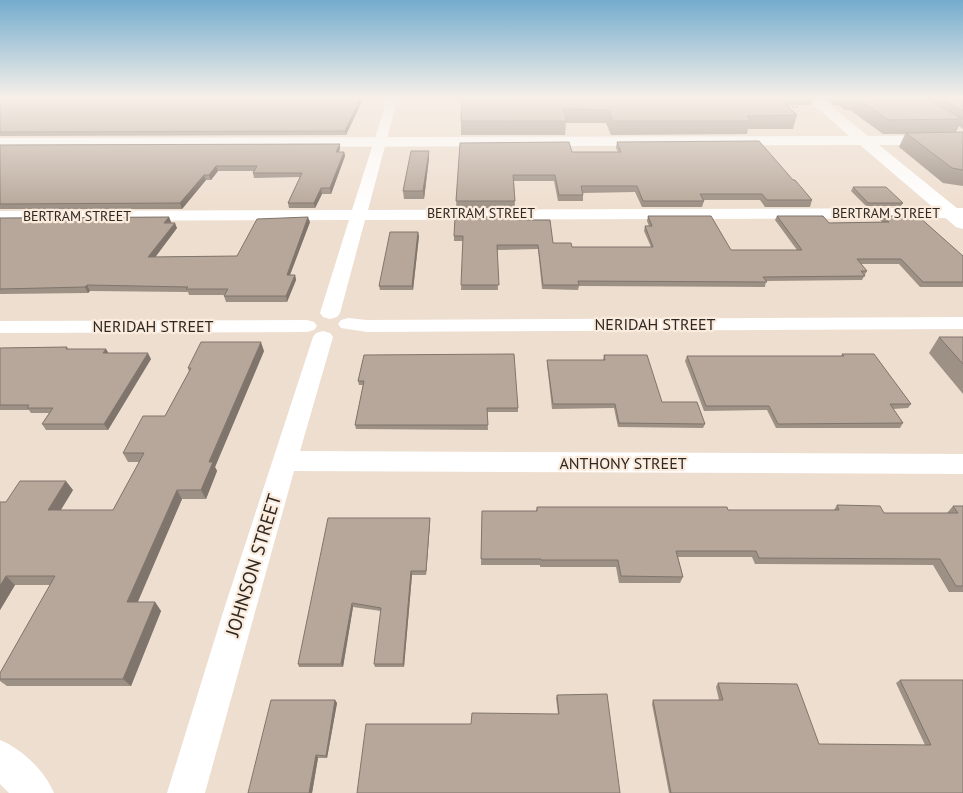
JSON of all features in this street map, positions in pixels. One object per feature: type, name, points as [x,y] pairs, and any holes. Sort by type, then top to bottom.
[{"type":"main road","points":[[854,134],[959,216]]},
{"type":"main road","points":[[0,143],[963,140]]},
{"type":"street","name":"JOHNSON STREET","points":[[186,793],[284,461],[320,325],[359,214],[383,134]]},
{"type":"street","name":"BERTRAM STREET","points":[[0,216],[359,214],[959,216]]},
{"type":"street","name":"NERIDAH STREET","points":[[0,326],[320,325],[337,335],[348,324],[367,326],[963,322]]},
{"type":"street","name":"ANTHONY STREET","points":[[284,461],[963,464]]},
{"type":"street","points":[[0,758],[35,793]]},
{"type":"building","points":[[907,134],[963,134],[963,170],[952,168]]},
{"type":"building","points":[[759,141],[812,200],[767,200],[762,194],[700,194],[704,201],[643,201],[637,186],[581,186],[583,195],[559,195],[555,175],[513,175],[515,201],[456,201],[460,143],[569,142],[572,152],[621,152],[617,142]]},
{"type":"building","points":[[340,144],[336,152],[344,152],[330,188],[321,188],[314,203],[288,203],[302,173],[253,173],[257,166],[216,166],[209,175],[204,175],[180,203],[0,204],[0,145]]},
{"type":"building","points":[[411,151],[429,151],[423,191],[403,191]]},
{"type":"building","points":[[853,187],[886,187],[903,203],[868,203]]},
{"type":"building","points":[[648,216],[711,216],[731,250],[802,250],[777,216],[823,216],[829,223],[889,222],[882,216],[918,216],[963,256],[963,282],[923,282],[901,259],[857,259],[867,271],[861,271],[865,276],[763,277],[767,282],[578,281],[579,285],[543,285],[538,245],[497,245],[499,285],[461,285],[463,236],[454,236],[455,217],[516,217],[517,220],[550,220],[553,243],[571,243],[572,247],[653,247],[645,226],[652,226]]},
{"type":"building","points":[[169,217],[164,223],[175,223],[148,257],[237,256],[257,219],[308,217],[287,275],[295,275],[286,296],[224,296],[228,289],[186,289],[188,287],[87,285],[85,287],[0,289],[0,218]]},
{"type":"building","points":[[390,232],[418,232],[412,286],[379,286]]},
{"type":"building","points":[[939,337],[963,337],[963,364]]},
{"type":"building","points":[[201,342],[261,342],[209,462],[213,462],[201,490],[177,490],[127,602],[155,602],[123,679],[0,679],[0,673],[55,576],[6,576],[0,586],[0,502],[6,502],[20,481],[66,481],[48,510],[113,510],[144,453],[123,453],[143,416],[165,416],[191,368],[188,368]]},
{"type":"building","points":[[67,347],[66,349],[106,349],[103,353],[148,353],[104,424],[42,424],[53,408],[27,408],[29,405],[0,405],[0,348]]},
{"type":"building","points":[[514,354],[518,408],[487,408],[488,425],[355,425],[364,381],[358,381],[364,355]]},
{"type":"building","points":[[842,354],[874,354],[911,404],[890,404],[903,423],[778,424],[769,406],[706,406],[687,356],[844,356]]},
{"type":"building","points":[[604,355],[647,355],[662,402],[697,402],[705,424],[619,423],[615,404],[553,404],[547,360],[605,360]]},
{"type":"building","points":[[837,505],[880,506],[884,513],[958,513],[953,506],[963,506],[963,586],[956,586],[940,559],[759,558],[756,551],[676,551],[683,577],[621,576],[618,560],[481,559],[482,511],[537,511],[537,507],[727,507],[728,510],[839,510]]},
{"type":"building","points":[[328,518],[430,518],[426,571],[411,571],[403,664],[374,664],[381,608],[352,603],[341,664],[298,664]]},
{"type":"building","points":[[900,680],[963,680],[963,793],[671,793],[653,700],[723,700],[718,683],[797,684],[819,744],[931,745]]},
{"type":"building","points":[[607,694],[620,793],[357,793],[366,724],[471,724],[472,713],[559,714],[557,695]]},
{"type":"building","points":[[271,700],[335,700],[326,756],[316,755],[309,793],[248,793]]}]
